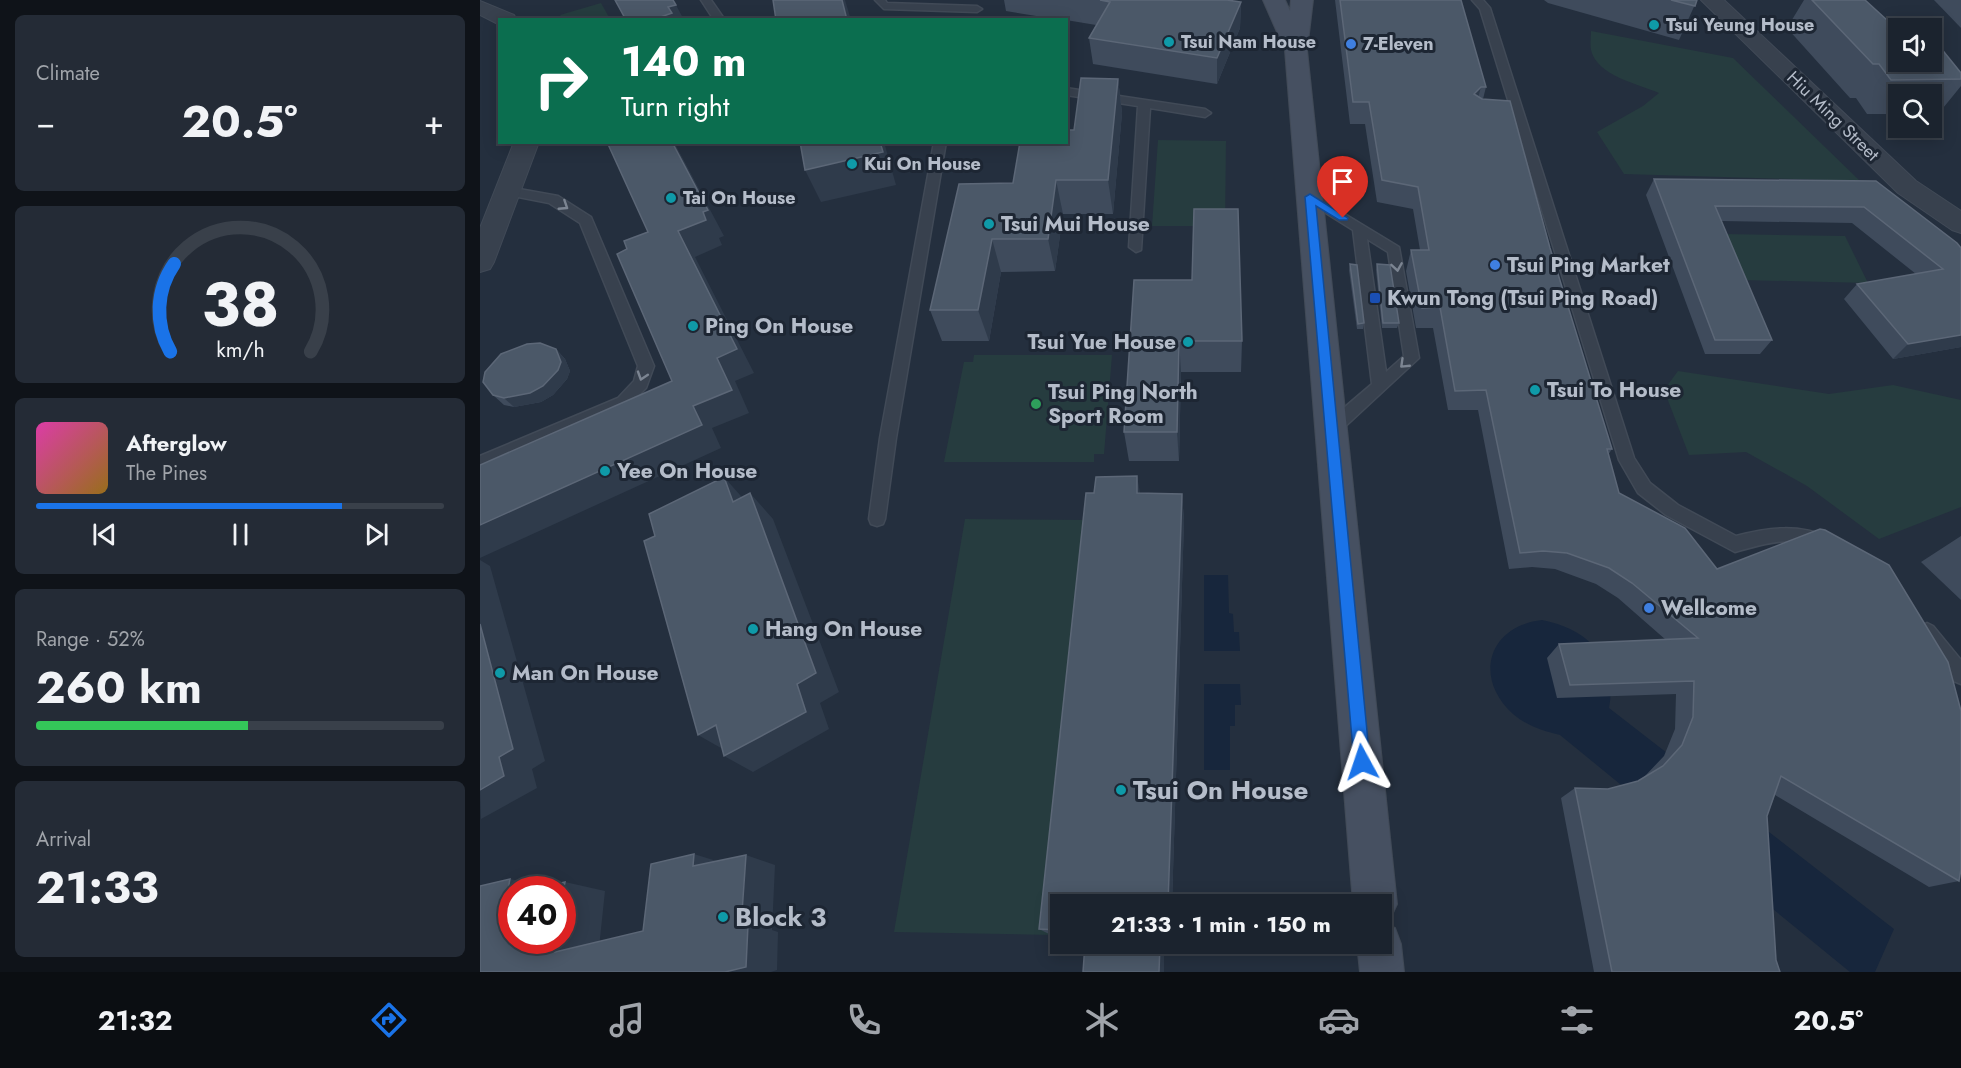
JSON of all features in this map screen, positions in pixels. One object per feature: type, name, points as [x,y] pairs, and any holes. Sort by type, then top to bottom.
[{"type":"street","points":[[1274,0],[1296,50]]},
{"type":"street","points":[[1302,0],[1296,50],[1374,894]]},
{"type":"street","name":"Hiu Ming Street","points":[[1712,0],[1907,187],[1961,225]]},
{"type":"street","points":[[480,7],[502,18]]},
{"type":"street","points":[[480,262],[526,144]]},
{"type":"street","points":[[1380,954],[1382,972]]},
{"type":"lane","points":[[706,0],[719,18]]},
{"type":"lane","points":[[880,0],[884,6],[978,10]]},
{"type":"lane","points":[[1477,0],[1485,8],[1514,114],[1627,460],[1644,488],[1672,510],[1735,544],[1778,533],[1810,536],[1842,551]]},
{"type":"lane","points":[[1068,91],[1205,114]]},
{"type":"lane","points":[[1136,247],[1144,104]]},
{"type":"lane","points":[[877,519],[888,438],[940,144]]},
{"type":"lane","points":[[480,463],[623,402],[641,384],[646,366],[586,220],[553,199],[508,191]]},
{"type":"lane","points":[[1310,197],[1394,250],[1412,358],[1331,429]]},
{"type":"lane","points":[[1359,228],[1380,386]]},
{"type":"lane","points":[[1916,618],[1961,675]]},
{"type":"green space","points":[[601,3],[609,18],[562,18],[560,15]]},
{"type":"green space","points":[[1591,31],[1733,58],[1860,181],[1624,174],[1597,132],[1643,106],[1659,93],[1620,78],[1601,66],[1591,50]]},
{"type":"green space","points":[[1158,140],[1226,141],[1225,226],[1152,226]]},
{"type":"green space","points":[[1723,234],[1845,236],[1868,283],[1741,280]]},
{"type":"green space","name":"Tsui Ping North Sport Room","points":[[974,355],[1112,355],[1104,454],[1094,454],[1094,462],[944,462],[964,362],[973,362]]},
{"type":"green space","points":[[1678,371],[1829,394],[1893,385],[1961,400],[1961,507],[1879,539],[1807,486],[1746,452],[1689,455],[1664,390]]},
{"type":"green space","points":[[965,519],[1093,520],[1055,894],[1050,894],[1050,935],[894,932]]},
{"type":"water","points":[[1204,575],[1228,575],[1229,613],[1233,614],[1234,632],[1239,632],[1240,651],[1204,651]]},
{"type":"water","points":[[1542,620],[1574,631],[1596,649],[1609,675],[1611,691],[1609,708],[1894,929],[1875,972],[1850,972],[1560,735],[1535,728],[1513,714],[1501,700],[1493,685],[1490,670],[1492,656],[1499,643],[1509,632],[1524,624]]},
{"type":"water","points":[[1204,684],[1240,684],[1241,705],[1235,705],[1235,726],[1230,726],[1230,770],[1204,770]]},
{"type":"building","points":[[615,0],[673,0],[676,5],[668,7],[672,13],[658,18],[625,18]]},
{"type":"building","points":[[773,0],[842,0],[846,18],[776,18]]},
{"type":"building","points":[[1100,0],[1227,0],[1241,2],[1217,58],[1089,38],[1110,2]]},
{"type":"building","points":[[1340,0],[1461,0],[1486,87],[1481,87],[1474,94],[1482,99],[1510,101],[1550,248],[1612,449],[1607,449],[1619,493],[1685,528],[1717,569],[1820,529],[1889,565],[1948,662],[1961,711],[1961,869],[1959,881],[1781,776],[1767,816],[1776,960],[1780,972],[1612,972],[1575,788],[1608,789],[1638,781],[1663,766],[1682,745],[1693,717],[1694,681],[1570,685],[1559,644],[1698,638],[1632,583],[1609,568],[1567,553],[1543,551],[1520,553],[1486,390],[1455,391],[1440,307],[1422,308],[1411,250],[1429,250],[1418,187],[1382,180],[1369,102],[1353,102]]},
{"type":"building","points":[[1671,0],[1697,0],[1695,6]]},
{"type":"building","points":[[1812,0],[1865,0],[1888,21],[1888,72],[1942,72],[1942,49],[1961,73],[1961,79],[1891,80],[1879,64],[1873,64]]},
{"type":"building","points":[[1081,78],[1118,79],[1108,180],[1056,180],[1048,239],[992,239],[978,310],[930,310],[959,184],[1013,183],[1020,144],[1068,144],[1068,130],[1074,130]]},
{"type":"building","points":[[608,144],[673,144],[708,210],[703,212],[706,220],[678,231],[737,349],[717,358],[732,390],[693,406],[702,425],[480,525],[480,465],[672,381],[617,254],[627,249],[624,241],[648,232]]},
{"type":"building","points":[[800,144],[881,144],[883,152],[805,170]]},
{"type":"building","points":[[1654,179],[1876,181],[1961,248],[1961,335],[1908,344],[1857,284],[1943,269],[1864,207],[1715,206],[1772,340],[1715,340]]},
{"type":"building","name":"Tsui Yue House","points":[[1194,209],[1238,209],[1242,341],[1179,341],[1177,432],[1124,432],[1134,280],[1192,280]]},
{"type":"building","points":[[1350,264],[1357,265],[1364,323],[1358,324]]},
{"type":"building","points":[[1377,264],[1390,265],[1399,323],[1383,323]]},
{"type":"building","points":[[540,343],[556,349],[561,362],[558,370],[543,386],[530,393],[504,398],[493,395],[483,382],[485,372],[501,354],[527,344]]},
{"type":"building","name":"Tsui On House","points":[[1137,476],[1137,493],[1182,494],[1168,894],[1050,894],[1050,930],[1039,929],[1086,493],[1094,493],[1096,477]]},
{"type":"building","name":"Hang On House","points":[[724,477],[733,502],[750,493],[816,673],[797,684],[806,712],[724,756],[716,725],[698,735],[644,541],[655,536],[649,514]]},
{"type":"building","points":[[480,624],[513,749],[499,757],[504,776],[480,790]]},
{"type":"building","points":[[694,854],[693,866],[746,855],[741,927],[748,925],[746,967],[725,972],[480,972],[480,886],[498,882],[498,954],[576,954],[576,947],[643,931],[651,864]]},
{"type":"building","points":[[1084,954],[1160,954],[1159,972],[1083,972]]},
{"type":"place","name":"Tsui Yeung House","points":[[1654,25]]},
{"type":"place","name":"Tsui Nam House","points":[[1169,42]]},
{"type":"place","name":"7-Eleven","points":[[1351,44]]},
{"type":"place","name":"Kui On House","points":[[852,164]]},
{"type":"place","name":"Tai On House","points":[[671,198]]},
{"type":"place","name":"Tsui Mui House","points":[[989,224]]},
{"type":"place","name":"Tsui Ping Market","points":[[1495,265]]},
{"type":"place","name":"Kwun Tong (Tsui Ping Road)","points":[[1375,298]]},
{"type":"place","name":"Ping On House","points":[[693,326]]},
{"type":"place","name":"Tsui Yue House","points":[[1188,342]]},
{"type":"place","name":"Tsui To House","points":[[1535,390]]},
{"type":"place","name":"Tsui Ping North Sport Room","points":[[1036,404]]},
{"type":"place","name":"Yee On House","points":[[605,471]]},
{"type":"place","name":"Wellcome","points":[[1649,608]]},
{"type":"place","name":"Hang On House","points":[[753,629]]},
{"type":"place","name":"Man On House","points":[[500,673]]},
{"type":"place","name":"Tsui On House","points":[[1121,790]]},
{"type":"place","name":"Block 3","points":[[723,917]]},
{"type":"route","points":[[1343,218],[1310,197],[1362,762]]}]
